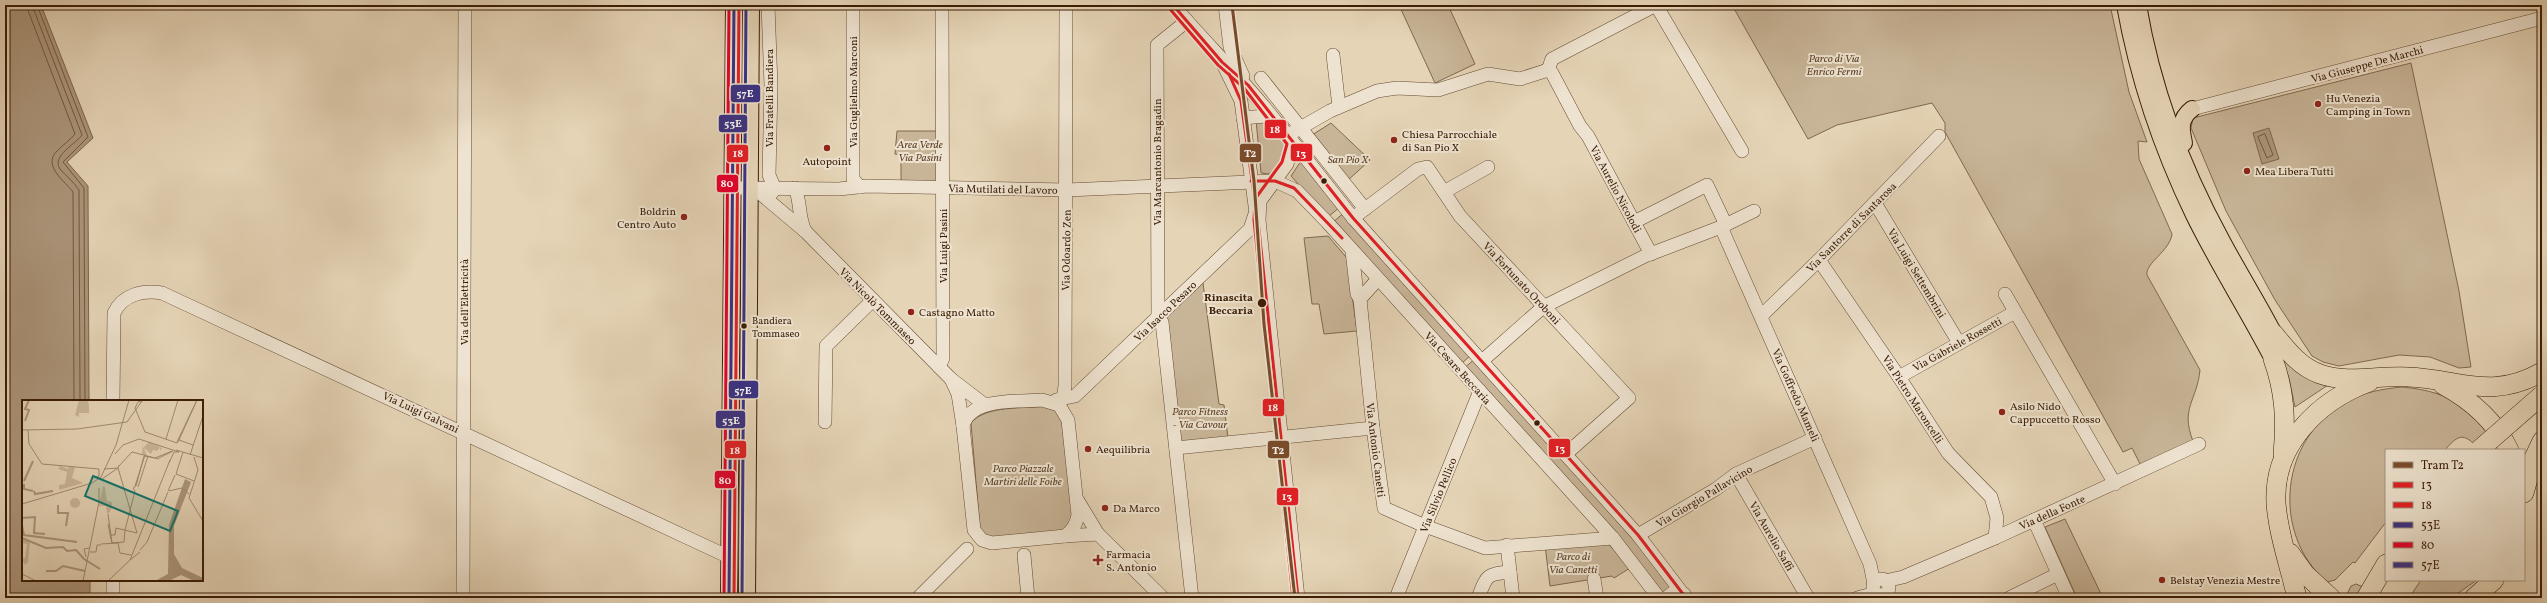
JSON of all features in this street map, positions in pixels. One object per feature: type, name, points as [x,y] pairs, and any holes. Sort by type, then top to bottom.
[{"type":"highway","points":[[2274,334],[2297,360],[2320,374],[2351,379],[2409,376],[2436,382],[2495,388],[2518,383],[2542,372]]},
{"type":"highway","points":[[2273,359],[2284,394],[2286,413],[2283,460],[2276,502],[2277,518],[2285,545],[2297,598]]},
{"type":"highway","points":[[2283,460],[2294,438],[2313,414],[2344,392],[2378,378]]},
{"type":"highway","points":[[2436,382],[2472,404],[2483,413],[2501,435],[2508,449]]},
{"type":"highway","points":[[2480,449],[2542,396]]},
{"type":"highway","points":[[2498,449],[2519,429],[2542,411]]},
{"type":"highway","points":[[2525,490],[2534,458],[2542,441]]},
{"type":"highway","points":[[2285,545],[2305,574],[2331,598]]},
{"type":"highway","points":[[2366,598],[2385,566]]},
{"type":"highway","points":[[2379,598],[2389,581]]},
{"type":"highway","points":[[2474,598],[2493,581]]},
{"type":"main road","points":[[729,598],[734,5]]},
{"type":"main road","name":"Via Fratelli Bandiera","points":[[747,598],[753,188],[752,5]]},
{"type":"main road","points":[[2125,5],[2144,86],[2181,188],[2273,359]]},
{"type":"main road","points":[[2138,5],[2159,93],[2198,193],[2222,241],[2274,334]]},
{"type":"main road","points":[[2192,109],[2184,115],[2181,123],[2182,133],[2198,193]]},
{"type":"street","name":"Via dell'Elettricità","points":[[462,598],[465,5]]},
{"type":"street","name":"Via Fratelli Bandiera","points":[[768,5],[771,86],[769,175],[771,193]]},
{"type":"street","name":"Via Guglielmo Marconi","points":[[853,5],[857,183]]},
{"type":"street","name":"Via Luigi Pasini","points":[[939,367],[943,358],[942,5]]},
{"type":"street","name":"Via Odoardo Zen","points":[[1063,399],[1065,386],[1066,5]]},
{"type":"street","points":[[1172,5],[1222,62],[1248,85]]},
{"type":"street","points":[[1225,5],[1232,54],[1248,85]]},
{"type":"street","points":[[1259,230],[1260,201],[1287,164],[1291,139],[1301,127],[1364,95],[1391,88],[1438,90],[1481,75],[1494,74],[1520,79],[1548,70],[1552,59],[1656,5],[1742,151]]},
{"type":"street","name":"Via Giuseppe De Marchi","points":[[2192,109],[2542,18]]},
{"type":"street","name":"Via Marcantonio Bragadin","points":[[1187,21],[1157,45],[1156,186],[1158,318],[1162,322],[1192,598]]},
{"type":"street","points":[[1333,55],[1339,107]]},
{"type":"street","points":[[1222,62],[1239,94],[1259,230],[1298,598]]},
{"type":"street","name":"Via Aurelio Nicolodi","points":[[1548,70],[1552,73],[1580,126],[1588,136],[1634,222],[1648,255]]},
{"type":"street","points":[[1261,78],[1365,209]]},
{"type":"street","name":"Via Cesare Beccaria","points":[[1248,85],[1353,218],[1638,534],[1685,596]]},
{"type":"street","points":[[1243,118],[1265,116],[1278,123]]},
{"type":"street","name":"Via Aurelio Nicolodi","points":[[1580,126],[1581,136],[1648,255]]},
{"type":"street","name":"Via Santorre di Santarosa","points":[[1760,316],[1819,260],[1939,136]]},
{"type":"street","name":"Via Fortunato Oroboni","points":[[1353,218],[1418,169],[1427,167],[1460,216],[1629,398],[1566,454]]},
{"type":"street","points":[[1444,192],[1488,167]]},
{"type":"street","name":"Via Mutilati del Lavoro","points":[[857,183],[943,188],[1066,190],[1275,181]]},
{"type":"street","name":"Via Cesare Beccaria","points":[[1275,181],[1290,186],[1300,193],[1613,538],[1659,598]]},
{"type":"street","points":[[732,188],[753,188],[771,193],[795,188],[844,189],[857,183]]},
{"type":"street","name":"Via Goffredo Mameli","points":[[1634,222],[1707,185],[1760,316],[1882,589]]},
{"type":"street","name":"Via Nicolò Tommaseo","points":[[795,188],[798,196],[795,217]]},
{"type":"street","name":"Via Nicolò Tommaseo","points":[[771,193],[795,217],[806,232],[951,379],[985,405]]},
{"type":"street","name":"Via Luigi Settembrini","points":[[1875,203],[1959,343]]},
{"type":"street","points":[[1482,361],[1543,307],[1648,255],[1723,226],[1754,211]]},
{"type":"street","name":"Via Isacco Pesaro","points":[[1063,399],[1075,396],[1250,229],[1256,212]]},
{"type":"street","name":"Via Antonio Canetti","points":[[1352,251],[1357,294],[1360,299],[1373,428],[1384,508],[1478,547],[1613,538]]},
{"type":"street","name":"Via Pietro Maroncelli","points":[[1819,260],[1899,377],[1948,453],[1991,497],[1997,518],[1995,538]]},
{"type":"street","points":[[1360,299],[1378,279]]},
{"type":"street","name":"Via Luigi Galvani","points":[[113,400],[114,313],[123,301],[132,295],[149,292],[168,295],[729,557]]},
{"type":"street","name":"Via Gabriele Rossetti","points":[[2005,294],[2115,484]]},
{"type":"street","points":[[825,422],[826,346],[873,300]]},
{"type":"street","name":"Via Gabriele Rossetti","points":[[1899,377],[2015,312]]},
{"type":"street","points":[[918,598],[967,548],[974,530],[963,426],[958,394],[951,379]]},
{"type":"street","name":"Via Silvio Pellico","points":[[1396,598],[1480,392]]},
{"type":"street","points":[[963,426],[968,413],[985,405],[1063,399]]},
{"type":"street","points":[[1042,400],[1059,405],[1068,420],[1076,498],[1076,523],[1072,531],[1065,536]]},
{"type":"street","points":[[1176,448],[1280,439],[1373,428]]},
{"type":"street","name":"Via Giorgio Pallavicino","points":[[1638,534],[1716,489],[1736,474],[1815,438]]},
{"type":"street","name":"Via della Fonte","points":[[1857,598],[1882,589],[1903,577],[1995,538],[2199,444]]},
{"type":"street","name":"Via Aurelio Saffi","points":[[1736,474],[1808,598]]},
{"type":"street","points":[[1076,498],[1098,534],[1163,598]]},
{"type":"street","points":[[2034,520],[2069,598]]},
{"type":"street","points":[[974,530],[982,540],[992,543]]},
{"type":"street","points":[[967,548],[1008,541],[1098,534]]},
{"type":"street","points":[[1024,555],[1033,539]]},
{"type":"street","points":[[1008,541],[1019,547],[1024,555],[1028,598]]},
{"type":"street","points":[[1507,545],[1513,598]]},
{"type":"street","points":[[1478,598],[1487,576],[1490,574],[1510,572]]},
{"type":"street","points":[[2009,598],[2058,574]]},
{"type":"street","points":[[1594,579],[1596,598]]},
{"type":"street","points":[[113,581],[114,598]]},
{"type":"street","name":"Via Cesare Beccaria","points":[[1666,598],[1675,591],[1685,596]]},
{"type":"green space","points":[[1399,5],[1448,5],[1475,64],[1435,83]]},
{"type":"green space","name":"Parco di Via Enrico Fermi","points":[[1732,5],[2110,5],[2129,92],[2147,142],[2138,141],[2139,159],[2172,234],[2167,246],[2147,270],[2147,275],[2200,370],[2196,390],[2190,405],[2188,420],[2189,430],[2193,441],[2141,466],[2132,448],[2123,452],[1945,132],[1945,123],[1932,103],[1837,125],[1808,139]]},
{"type":"green space","name":"Hu Venezia Camping in Town","points":[[2411,63],[2459,291],[2471,367],[2459,368],[2430,357],[2399,355],[2339,366],[2323,362],[2312,356],[2275,300],[2226,211],[2191,128],[2193,118]]},
{"type":"green space","points":[[1256,120],[1269,121],[1280,135],[1285,145],[1285,151],[1280,163],[1274,171],[1269,174],[1261,173]]},
{"type":"green space","name":"San Pio X","points":[[1331,123],[1370,160],[1346,182],[1312,135]]},
{"type":"green space","name":"Area Verde Via Pasini","points":[[897,131],[939,131],[938,184],[901,183],[901,155],[895,154]]},
{"type":"green space","points":[[1301,161],[1340,207],[1328,217],[1291,176]]},
{"type":"green space","points":[[1345,212],[1472,354],[1460,365],[1333,222]]},
{"type":"green space","points":[[1328,236],[1347,258],[1357,331],[1324,334],[1319,304],[1312,304],[1304,238]]},
{"type":"green space","name":"Parco Fitness - Via Cavour","points":[[1203,283],[1219,404],[1224,405],[1228,438],[1179,444],[1165,318]]},
{"type":"green space","points":[[2280,353],[2331,383],[2295,407],[2289,378]]},
{"type":"green space","points":[[1476,358],[1631,534],[1673,590],[1664,597],[1463,369]]},
{"type":"green space","points":[[2402,387],[2436,393],[2449,399],[2460,405],[2471,414],[2500,449],[2479,449],[2466,438],[2462,437],[2455,440],[2446,449],[2385,449],[2385,523],[2355,563],[2353,562],[2335,580],[2327,582],[2309,562],[2297,538],[2291,513],[2290,487],[2296,461],[2308,438],[2325,418],[2347,402],[2367,393]]},
{"type":"green space","name":"Parco Piazzale Martiri delle Foibe","points":[[1046,406],[1061,412],[1073,523],[1059,532],[994,539],[984,535],[980,529],[971,423],[986,413],[1006,409]]},
{"type":"green space","points":[[2065,519],[2103,598],[2077,598],[2045,527]]},
{"type":"green space","name":"Parco di Via Canetti","points":[[1605,540],[1630,568],[1614,578],[1612,576],[1550,586],[1545,545]]},
{"type":"green space","points":[[2420,581],[2476,581],[2451,598],[2409,598]]},
{"type":"green space","points":[[2356,584],[2390,598],[2346,596],[2351,586]]},
{"type":"water","points":[[5,5],[41,5],[93,138],[67,162],[88,186],[89,400],[22,400],[22,581],[90,581],[90,598],[5,598]]},
{"type":"water","points":[[2269,128],[2279,159],[2262,164],[2253,133]]},
{"type":"tram line","name":"T2","points":[[1232,5],[1254,181],[1264,324],[1295,598]]},
{"type":"transit line","name":"80","points":[[724,598],[729,5]]},
{"type":"transit line","name":"53E","points":[[729,598],[734,5]]},
{"type":"transit line","name":"18","points":[[734,598],[739,5]]},
{"type":"transit line","name":"57E","points":[[742,598],[746,5]]},
{"type":"transit line","name":"13","points":[[1173,5],[1222,62],[1248,85],[1353,218],[1638,535],[1686,598]]},
{"type":"transit line","name":"18","points":[[1169,8],[1218,65],[1244,88],[1287,144],[1282,162],[1255,199],[1254,220],[1293,598]]},
{"type":"transit line","name":"13","points":[[1229,74],[1241,101],[1259,230],[1298,598]]},
{"type":"transit line","name":"13","points":[[1251,181],[1275,181],[1294,188],[1342,238]]},
{"type":"place","name":"Hu Venezia Camping in Town","points":[[2318,104]]},
{"type":"place","name":"Chiesa Parrocchiale di San Pio X","points":[[1394,140]]},
{"type":"place","name":"Autopoint","points":[[827,148]]},
{"type":"place","name":"Mea Libera Tutti","points":[[2247,171]]},
{"type":"place","name":"Boldrin Centro Auto","points":[[684,217]]},
{"type":"place","name":"Rinascita Beccaria","points":[[1262,303]]},
{"type":"place","name":"Castagno Matto","points":[[911,312]]},
{"type":"place","name":"Bandiera Tommaseo","points":[[744,326]]},
{"type":"place","name":"Asilo Nido Cappuccetto Rosso","points":[[2002,412]]},
{"type":"place","name":"Aequilibria","points":[[1088,449]]},
{"type":"place","name":"Da Marco","points":[[1105,508]]},
{"type":"place","name":"Farmacia S. Antonio","points":[[1098,560]]},
{"type":"place","name":"Belstay Venezia Mestre","points":[[2162,580]]}]
